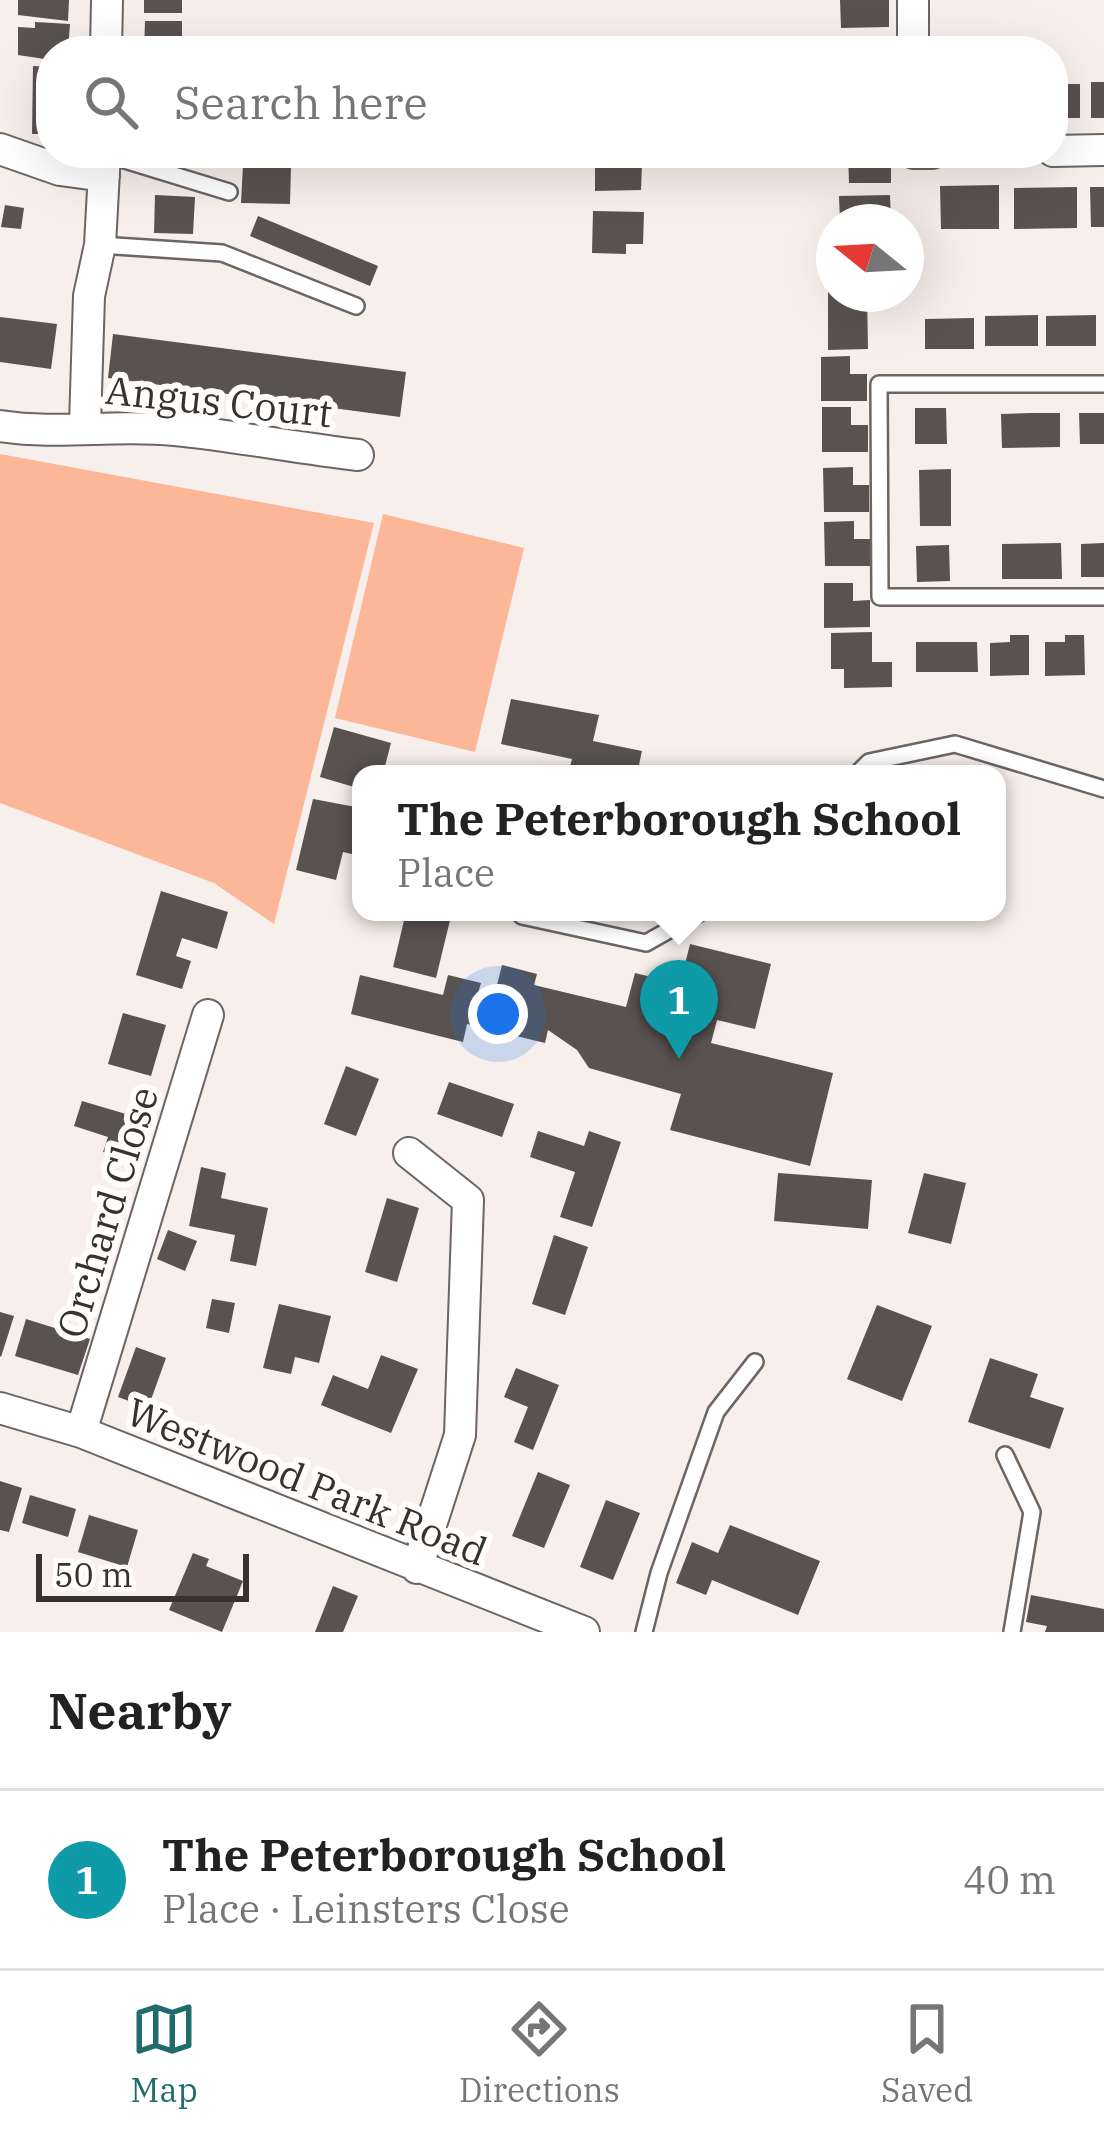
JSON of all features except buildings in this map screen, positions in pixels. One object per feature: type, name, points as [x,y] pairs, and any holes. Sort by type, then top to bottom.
[{"type":"street","points":[[106,36],[107,0]]},
{"type":"street","points":[[913,0],[913,36]]},
{"type":"street","points":[[0,149],[36,161]]},
{"type":"street","points":[[1068,151],[1104,150]]},
{"type":"street","points":[[85,425],[89,296],[100,245],[104,168]]},
{"type":"street","name":"Angus Court","points":[[0,427],[46,432],[85,425],[176,430],[358,455]]},
{"type":"street","name":"Orchard Close","points":[[81,1432],[208,1015]]},
{"type":"street","points":[[410,1153],[468,1200],[460,1435],[417,1568]]},
{"type":"street","name":"Westwood Park Road","points":[[0,1408],[81,1432],[584,1632]]},
{"type":"lane","points":[[132,168],[229,192]]},
{"type":"lane","points":[[100,245],[222,253],[356,306]]},
{"type":"lane","points":[[1104,384],[879,384],[880,597],[1104,597]]},
{"type":"lane","points":[[866,765],[955,744],[1104,789]]},
{"type":"lane","points":[[544,921],[646,944],[686,921]]},
{"type":"lane","points":[[644,1632],[658,1573],[716,1412],[755,1362]]},
{"type":"lane","points":[[1005,1455],[1032,1512],[1012,1632]]},
{"type":"shaded area","points":[[0,454],[374,523],[274,924],[214,883],[0,803]]},
{"type":"shaded area","points":[[383,514],[524,548],[475,752],[335,718]]},
{"type":"place","name":"The Peterborough School","points":[[679,1059]]}]
